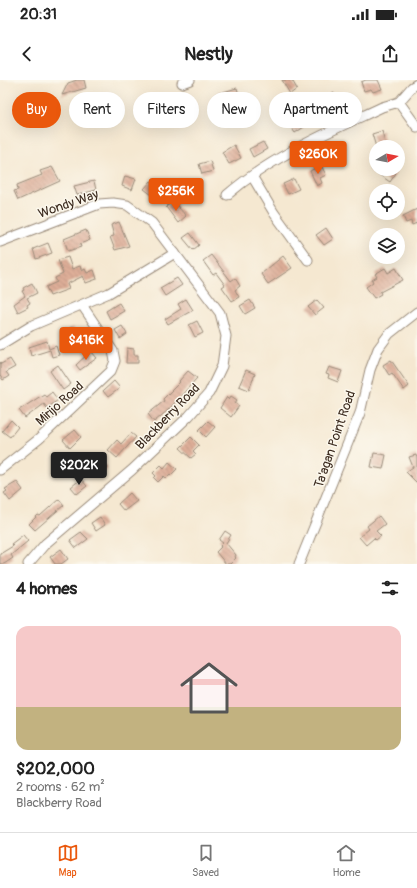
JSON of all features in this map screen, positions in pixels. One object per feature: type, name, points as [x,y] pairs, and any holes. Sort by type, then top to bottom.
[{"type":"street","points":[[227,195],[252,176],[283,156],[382,107],[399,102],[412,87],[417,84]]},
{"type":"street","points":[[399,102],[417,126]]},
{"type":"street","points":[[252,176],[274,213],[308,260]]},
{"type":"street","name":"Wondy Way","points":[[0,242],[99,204],[113,203],[127,205],[152,223],[175,253]]},
{"type":"street","points":[[0,345],[31,326],[109,293],[175,253]]},
{"type":"street","name":"Blackberry Road","points":[[28,564],[45,544],[132,470],[189,416],[209,393],[222,366],[226,336],[220,312],[175,253]]},
{"type":"street","name":"Mirijo Road","points":[[0,470],[38,439],[111,372],[115,361],[113,350],[82,305]]},
{"type":"street","name":"Ta'agan Point Road","points":[[299,564],[360,413],[370,370],[378,349],[388,334],[417,312]]},
{"type":"building","points":[[77,80],[84,80],[86,88],[62,95],[68,83]]},
{"type":"building","points":[[282,80],[292,80],[297,89],[293,92],[289,92]]},
{"type":"building","points":[[366,80],[378,80],[382,89],[373,92],[371,89],[364,91],[361,82]]},
{"type":"building","points":[[237,88],[238,92],[223,92]]},
{"type":"building","points":[[292,128],[302,128],[295,133]]},
{"type":"building","points":[[382,131],[384,140],[374,140],[372,134]]},
{"type":"building","points":[[263,142],[267,149],[253,157],[249,149]]},
{"type":"building","points":[[234,145],[241,158],[229,164],[222,152]]},
{"type":"building","points":[[210,161],[213,171],[202,174],[199,164]]},
{"type":"building","points":[[321,165],[326,175],[320,178],[322,183],[317,186],[310,171]]},
{"type":"building","points":[[52,167],[60,181],[18,200],[14,191],[18,190],[17,185],[42,175],[40,171]]},
{"type":"building","points":[[125,176],[136,179],[132,190],[122,186]]},
{"type":"building","points":[[381,176],[394,176],[390,182]]},
{"type":"building","points":[[294,179],[299,189],[288,194],[283,184]]},
{"type":"building","points":[[94,181],[96,190],[77,195],[74,186]]},
{"type":"building","points":[[151,181],[159,187],[161,185],[167,190],[160,201],[144,189]]},
{"type":"building","points":[[173,201],[186,216],[178,223],[166,207]]},
{"type":"building","points":[[417,209],[417,223],[412,225],[411,221],[406,223],[405,215]]},
{"type":"building","points":[[119,222],[129,246],[115,250],[110,237],[114,236],[111,225]]},
{"type":"building","points":[[326,228],[333,239],[324,245],[316,235]]},
{"type":"building","points":[[86,230],[90,240],[80,244],[81,247],[68,251],[64,239]]},
{"type":"building","points":[[190,233],[199,245],[193,250],[183,238]]},
{"type":"building","points":[[48,243],[52,253],[36,259],[33,249]]},
{"type":"building","points":[[211,255],[231,281],[235,278],[240,286],[235,290],[239,297],[232,301],[222,287],[225,285],[216,273],[213,275],[203,261]]},
{"type":"building","points":[[283,256],[292,268],[268,284],[261,274]]},
{"type":"building","points":[[68,257],[72,269],[80,266],[82,271],[85,269],[87,273],[94,270],[97,279],[86,283],[83,276],[67,284],[69,289],[50,296],[46,287],[57,282],[55,278],[63,274],[58,260]]},
{"type":"building","points":[[385,268],[388,273],[396,268],[403,280],[380,292],[381,294],[374,298],[366,287],[377,277],[375,274]]},
{"type":"building","points":[[177,278],[182,285],[165,296],[160,288]]},
{"type":"building","points":[[32,283],[37,293],[27,298],[30,303],[27,305],[28,307],[18,312],[14,304],[25,296],[22,291],[24,290],[23,288]]},
{"type":"building","points":[[186,299],[193,310],[168,324],[165,319],[181,309],[178,304]]},
{"type":"building","points":[[250,300],[255,308],[245,314],[240,306]]},
{"type":"building","points":[[317,300],[324,308],[315,315],[308,307]]},
{"type":"building","points":[[119,303],[124,311],[110,319],[106,311]]},
{"type":"building","points":[[197,321],[203,333],[195,337],[189,325]]},
{"type":"building","points":[[122,326],[127,334],[120,339],[115,330]]},
{"type":"building","points":[[73,327],[77,335],[65,341],[61,332]]},
{"type":"building","points":[[47,341],[49,349],[56,346],[59,355],[52,357],[50,350],[31,356],[29,347]]},
{"type":"building","points":[[127,348],[134,349],[134,355],[138,355],[138,363],[126,363]]},
{"type":"building","points":[[91,351],[97,358],[80,370],[76,365]]},
{"type":"building","points":[[10,359],[15,367],[6,372],[9,376],[3,380],[0,376],[0,362],[1,364]]},
{"type":"building","points":[[391,360],[409,386],[404,390],[392,373],[389,375],[383,365]]},
{"type":"building","points":[[58,365],[71,384],[63,390],[50,371]]},
{"type":"building","points":[[329,367],[342,371],[338,382],[328,378],[329,375],[326,374]]},
{"type":"building","points":[[246,370],[255,374],[249,390],[239,386]]},
{"type":"building","points":[[188,371],[197,378],[168,410],[154,422],[148,414],[164,401],[163,399],[180,382],[179,381]]},
{"type":"building","points":[[114,381],[120,388],[108,397],[103,391]]},
{"type":"building","points":[[52,392],[58,400],[47,408],[44,404],[25,418],[19,410],[44,394],[46,397]]},
{"type":"building","points":[[231,396],[237,400],[235,403],[239,406],[231,417],[220,408],[227,397],[229,399]]},
{"type":"building","points":[[11,420],[18,427],[10,437],[2,431]]},
{"type":"building","points":[[208,421],[215,427],[206,437],[199,430]]},
{"type":"building","points":[[75,430],[81,437],[70,448],[63,440]]},
{"type":"building","points":[[131,433],[136,437],[117,458],[108,450],[117,440],[121,444]]},
{"type":"building","points":[[191,437],[199,445],[193,451],[196,454],[191,458],[180,448]]},
{"type":"building","points":[[374,453],[386,455],[383,469],[371,467]]},
{"type":"building","points":[[416,455],[417,483],[406,472],[413,467],[409,457]]},
{"type":"building","points":[[102,461],[108,468],[98,477],[92,470]]},
{"type":"building","points":[[169,462],[177,469],[166,478],[164,476],[158,482],[154,478],[156,476],[153,473],[161,465],[164,468]]},
{"type":"building","points":[[81,479],[87,486],[77,494],[71,487]]},
{"type":"building","points":[[17,482],[23,490],[10,501],[4,493],[7,491],[5,489]]},
{"type":"building","points":[[130,493],[137,501],[124,511],[118,504]]},
{"type":"building","points":[[59,499],[64,505],[35,530],[29,524]]},
{"type":"building","points":[[379,516],[385,524],[376,531],[381,536],[376,540],[374,538],[366,545],[359,537],[369,529],[367,526]]},
{"type":"building","points":[[100,517],[105,525],[96,531],[91,523]]},
{"type":"building","points":[[225,531],[231,535],[226,543],[236,555],[236,558],[230,564],[226,564],[216,552],[223,543],[219,540]]},
{"type":"building","points":[[81,532],[88,539],[76,548],[70,540]]},
{"type":"building","points":[[23,535],[28,541],[11,555],[13,558],[4,564],[0,564],[0,554],[13,546],[11,544]]},
{"type":"building","points":[[61,549],[68,559],[61,564],[55,564],[50,557]]}]
